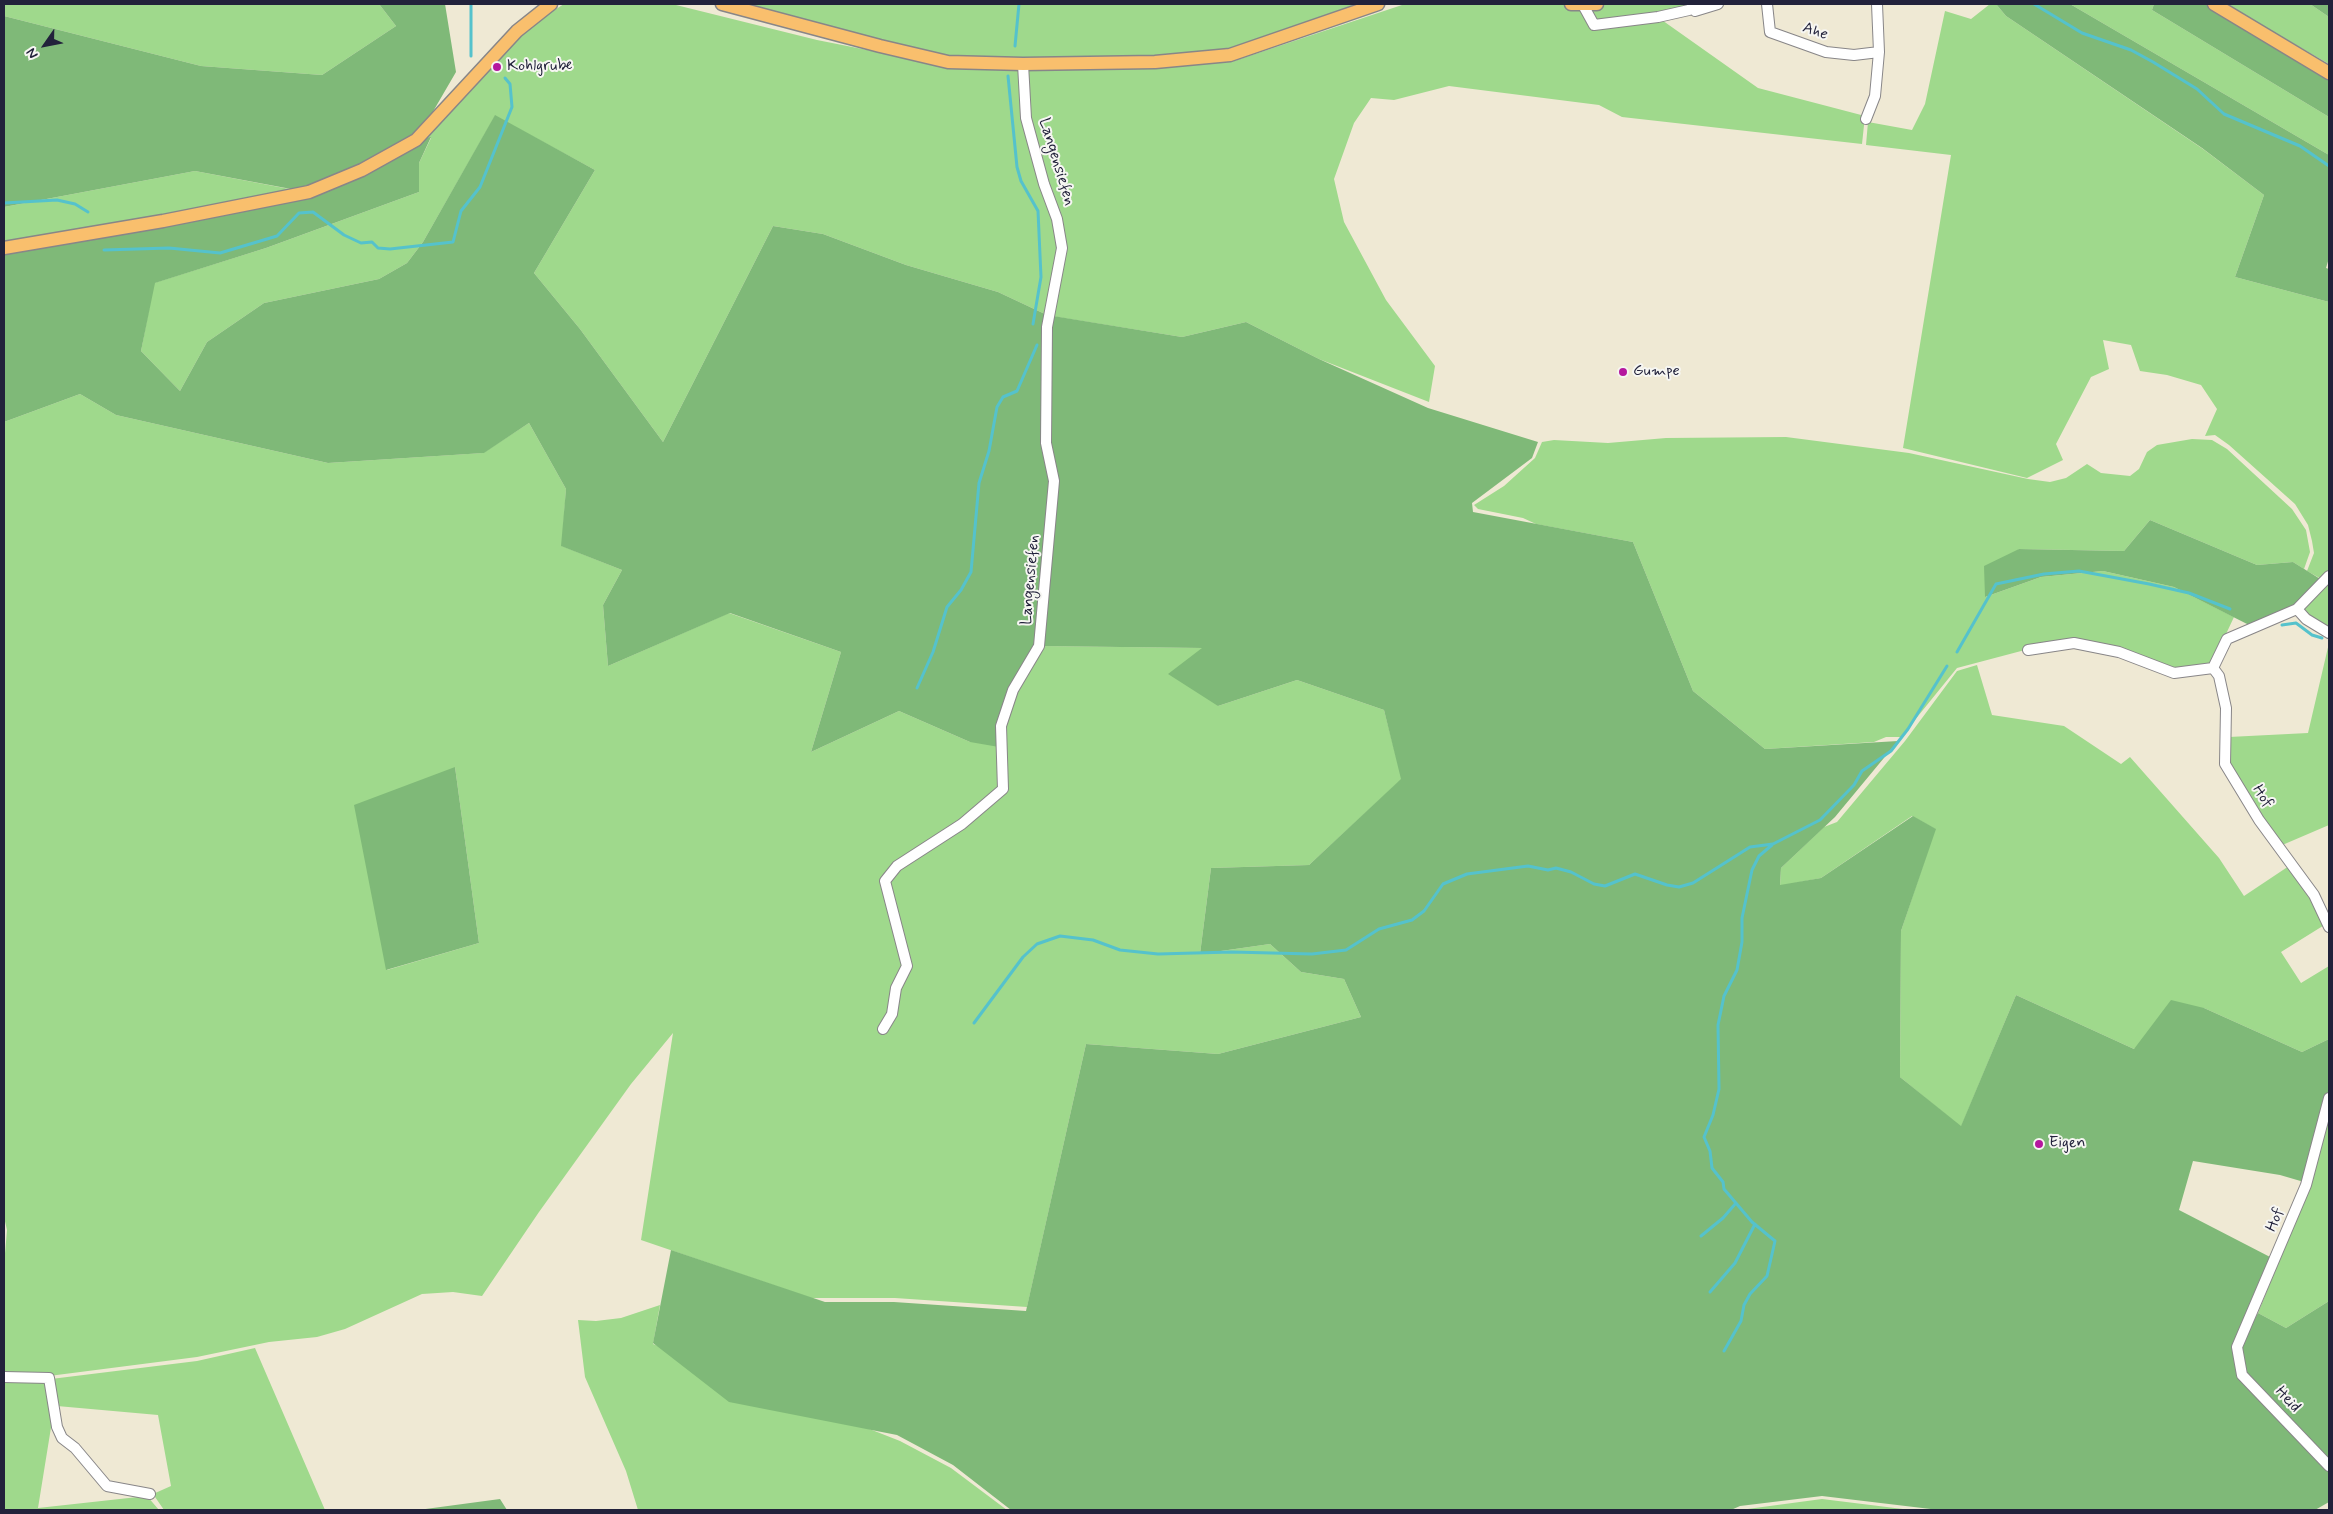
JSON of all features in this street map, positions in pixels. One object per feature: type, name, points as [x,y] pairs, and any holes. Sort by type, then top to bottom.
[{"type":"main road","points":[[4,248],[164,221],[309,192],[362,170],[416,140],[517,30],[551,4]]},
{"type":"main road","points":[[722,4],[948,62],[1023,64],[1155,62],[1230,55],[1378,4]]},
{"type":"main road","points":[[1577,4],[1597,4]]},
{"type":"main road","points":[[2214,4],[2329,72]]},
{"type":"street","points":[[1577,4],[1594,25],[1718,4]]},
{"type":"street","points":[[1689,10],[1702,4]]},
{"type":"street","name":"Ahe","points":[[1767,4],[1770,32],[1826,52],[1854,55],[1879,52]]},
{"type":"street","points":[[1866,119],[1875,96],[1879,52],[1877,4]]},
{"type":"street","name":"Langensiefen","points":[[884,1029],[892,1014],[896,988],[907,966],[885,881],[897,866],[958,827],[1003,789],[1001,726],[1013,690],[1039,646],[1054,481],[1046,443],[1047,327],[1062,248],[1057,219],[1044,184],[1026,118],[1023,64]]},
{"type":"street","points":[[2028,650],[2074,643],[2119,652],[2174,673],[2213,668],[2227,639],[2297,609],[2329,576]]},
{"type":"street","points":[[2297,609],[2306,619],[2329,633]]},
{"type":"street","name":"Hof","points":[[2213,668],[2219,676],[2226,708],[2225,764],[2259,820],[2314,895],[2329,927]]},
{"type":"street","name":"Hof","points":[[2238,1347],[2306,1185],[2329,1098]]},
{"type":"street","name":"Heid","points":[[2238,1347],[2242,1375],[2329,1466]]},
{"type":"street","points":[[4,1377],[49,1378],[57,1427],[62,1438],[75,1448],[107,1486],[150,1494]]},
{"type":"green space","points":[[4,4],[379,4],[396,26],[322,75],[201,66],[4,16]]},
{"type":"green space","points":[[379,4],[445,4],[456,72],[417,139],[431,137],[419,163],[419,192],[266,248],[155,283],[141,351],[180,391],[207,342],[264,303],[379,279],[407,263],[423,242],[495,115],[595,170],[534,273],[580,329],[663,442],[773,226],[823,234],[906,265],[998,292],[1047,315],[1182,337],[1246,322],[1319,359],[1428,408],[1538,442],[1532,458],[1472,503],[1473,512],[1633,542],[1693,691],[1765,749],[1898,741],[1835,817],[1781,868],[1780,885],[1821,878],[1913,816],[1936,829],[1901,931],[1900,1077],[1961,1126],[2016,995],[2134,1049],[2171,1000],[2204,1008],[2302,1052],[2329,1039],[2329,1090],[2304,1182],[2280,1175],[2193,1161],[2179,1210],[2272,1258],[2241,1339],[2241,1375],[2329,1468],[2329,1502],[2315,1510],[1939,1510],[1822,1496],[1740,1506],[1731,1510],[1011,1510],[953,1465],[897,1435],[729,1402],[653,1343],[671,1250],[825,1302],[894,1302],[1026,1311],[1086,1044],[1218,1054],[1361,1017],[1344,979],[1301,972],[1270,944],[1200,954],[1211,868],[1309,865],[1401,779],[1384,710],[1297,680],[1218,706],[1168,674],[1202,648],[1038,646],[1011,689],[999,747],[970,742],[899,711],[811,752],[841,652],[730,613],[608,666],[603,605],[622,570],[561,546],[566,489],[529,423],[484,453],[328,463],[116,415],[80,394],[4,422],[4,248],[307,192],[195,171],[4,207],[4,16],[201,66],[322,75],[396,26]]},
{"type":"green space","points":[[564,4],[672,4],[817,40],[948,66],[1021,67],[1023,118],[1054,220],[1060,248],[1047,315],[998,292],[906,265],[823,234],[773,226],[663,442],[580,329],[534,273],[595,170],[495,116],[423,242],[407,263],[379,279],[264,303],[207,342],[180,391],[141,351],[154,283],[266,248],[419,192],[419,163],[431,138],[424,137],[528,27]]},
{"type":"green space","points":[[741,4],[1370,4],[1230,51],[1153,60],[949,58]]},
{"type":"green space","points":[[1405,4],[1548,4],[1582,6],[1593,25],[1659,18],[1758,88],[1865,116],[1862,144],[1622,117],[1599,105],[1449,86],[1394,100],[1371,98],[1354,123],[1334,179],[1344,222],[1386,300],[1435,366],[1429,402],[1319,359],[1246,322],[1182,337],[1051,316],[1064,250],[1029,117],[1026,68],[1102,70],[1231,62]]},
{"type":"green space","points":[[1615,4],[1697,4],[1689,8],[1595,24],[1585,7]]},
{"type":"green space","points":[[1990,4],[1996,4],[2006,16],[2203,149],[2264,195],[2235,277],[2329,302],[2329,575],[2325,581],[2307,571],[2314,553],[2312,541],[2308,525],[2295,504],[2229,445],[2215,435],[2205,436],[2217,409],[2201,385],[2167,375],[2140,371],[2131,345],[2103,340],[2109,369],[2091,377],[2056,444],[2063,460],[2027,478],[1903,448],[1951,155],[1866,145],[1868,122],[1912,130],[1925,104],[1945,11],[1971,19]]},
{"type":"green space","points":[[1996,4],[2070,4],[2329,155],[2329,258],[2326,268],[2329,269],[2329,302],[2235,277],[2264,195],[2202,148],[2006,16]]},
{"type":"green space","points":[[2070,4],[2154,4],[2152,10],[2329,117],[2329,155]]},
{"type":"green space","points":[[2154,4],[2205,4],[2329,79],[2329,117],[2152,10]]},
{"type":"green space","points":[[2225,4],[2310,4],[2329,17],[2329,64]]},
{"type":"green space","points":[[2310,4],[2329,4],[2329,17]]},
{"type":"green space","points":[[195,171],[300,191],[4,244],[4,207]]},
{"type":"green space","points":[[80,394],[116,415],[328,463],[483,453],[529,423],[566,489],[562,546],[622,570],[603,605],[608,666],[729,613],[841,652],[811,752],[899,711],[970,742],[1003,727],[1014,691],[1040,646],[1203,648],[1218,706],[1297,680],[1384,710],[1402,779],[1309,865],[1211,868],[1200,954],[1270,944],[1301,972],[1344,979],[1361,1017],[1218,1054],[1086,1044],[1027,1307],[895,1298],[811,1298],[641,1240],[673,1033],[631,1084],[539,1212],[482,1296],[453,1292],[422,1294],[345,1329],[317,1337],[269,1342],[197,1357],[49,1376],[4,1375],[4,1265],[7,1230],[4,1217],[4,422]],"holes":[[[455,767],[479,943],[387,970]]]},
{"type":"green space","points":[[1786,437],[1909,453],[2050,482],[2066,478],[2087,464],[2101,473],[2130,476],[2139,469],[2147,452],[2157,445],[2192,439],[2212,440],[2227,449],[2292,509],[2306,530],[2310,552],[2304,569],[2293,562],[2257,565],[2150,520],[2124,551],[2019,549],[1985,597],[2041,577],[2103,571],[2174,587],[2234,617],[2211,666],[2172,669],[2119,650],[2040,646],[1957,668],[1901,737],[1886,737],[1874,742],[1765,749],[1693,691],[1633,542],[1536,524],[1523,518],[1478,509],[1474,505],[1504,486],[1535,458],[1542,442],[1554,440],[1608,443],[1666,438]]},
{"type":"green space","points":[[2150,520],[2257,565],[2293,562],[2325,582],[2297,608],[2255,628],[2174,587],[2103,571],[2041,577],[1985,597],[1984,566],[2019,549],[2124,551]]},
{"type":"green space","points":[[2329,579],[2329,631],[2300,610]]},
{"type":"green space","points":[[2329,643],[2329,825],[2280,846],[2229,763],[2229,737],[2308,733]]},
{"type":"green space","points":[[1977,665],[1992,715],[2064,726],[2121,764],[2130,757],[2219,858],[2244,896],[2289,866],[2312,896],[2326,924],[2281,952],[2301,983],[2329,966],[2329,1039],[2302,1052],[2204,1008],[2134,1049],[2016,995],[1961,1127],[1900,1077],[1901,931],[1935,829],[1912,816],[1821,878],[1780,886],[1781,868],[1824,827],[1837,822],[1905,741],[1957,671]]},
{"type":"green space","points":[[455,767],[479,943],[386,970],[354,805]]},
{"type":"green space","points":[[2329,1112],[2329,1301],[2286,1328],[2258,1313],[2309,1187]]},
{"type":"green space","points":[[2329,1301],[2329,1464],[2244,1374],[2239,1348],[2258,1313],[2286,1328]]},
{"type":"green space","points":[[660,1305],[653,1344],[900,1441],[951,1468],[1007,1510],[638,1510],[626,1471],[585,1377],[578,1320],[596,1321],[621,1318]]},
{"type":"green space","points":[[255,1348],[325,1510],[164,1510],[153,1494],[171,1486],[158,1415],[57,1406],[51,1379],[197,1361]]},
{"type":"green space","points":[[4,1379],[48,1379],[54,1409],[38,1508],[147,1496],[159,1510],[4,1510]]},
{"type":"green space","points":[[500,1499],[507,1510],[418,1510]]},
{"type":"green space","points":[[1822,1499],[1911,1510],[1740,1510]]},
{"type":"waterway","points":[[471,4],[471,56]]},
{"type":"waterway","points":[[1015,46],[1019,4]]},
{"type":"waterway","points":[[2034,4],[2082,33],[2131,50],[2153,62],[2197,89],[2224,114],[2300,146],[2329,166]]},
{"type":"waterway","points":[[1008,76],[1017,167],[1021,181],[1038,211],[1041,277],[1033,324]]},
{"type":"waterway","points":[[104,250],[169,248],[220,253],[277,236],[299,213],[313,212],[344,235],[361,243],[372,242],[378,248],[390,249],[453,242],[461,211],[480,187],[512,107],[510,84],[505,78]]},
{"type":"waterway","points":[[4,203],[57,200],[75,204],[88,212]]},
{"type":"waterway","points":[[917,688],[933,652],[947,607],[961,590],[971,572],[979,483],[989,451],[997,407],[1003,397],[1017,391],[1037,345]]},
{"type":"waterway","points":[[1957,652],[1996,584],[2044,574],[2079,571],[2149,584],[2189,593],[2230,609]]},
{"type":"waterway","points":[[2282,625],[2296,623],[2312,635],[2322,638]]},
{"type":"waterway","points":[[974,1023],[1023,957],[1037,944],[1060,936],[1093,940],[1120,950],[1158,954],[1232,952],[1312,954],[1346,950],[1379,929],[1412,920],[1424,911],[1443,884],[1467,874],[1528,866],[1548,870],[1556,868],[1571,872],[1594,884],[1605,886],[1635,874],[1679,887],[1693,883],[1750,847],[1773,844],[1820,820],[1854,785],[1862,771],[1891,751],[1908,729],[1947,666]]},
{"type":"waterway","points":[[1724,1351],[1741,1321],[1744,1305],[1750,1294],[1767,1276],[1775,1241],[1752,1222],[1724,1189],[1723,1182],[1712,1168],[1710,1151],[1704,1137],[1713,1115],[1719,1089],[1718,1025],[1724,996],[1737,970],[1742,942],[1742,918],[1752,870],[1759,856],[1772,845]]},
{"type":"waterway","points":[[1701,1236],[1723,1218],[1736,1203]]},
{"type":"waterway","points":[[1710,1292],[1735,1263],[1755,1224]]},
{"type":"place","name":"Kohlgrube","points":[[497,67]]},
{"type":"place","name":"Gumpe","points":[[1623,372]]},
{"type":"place","name":"Eigen","points":[[2039,1144]]}]
